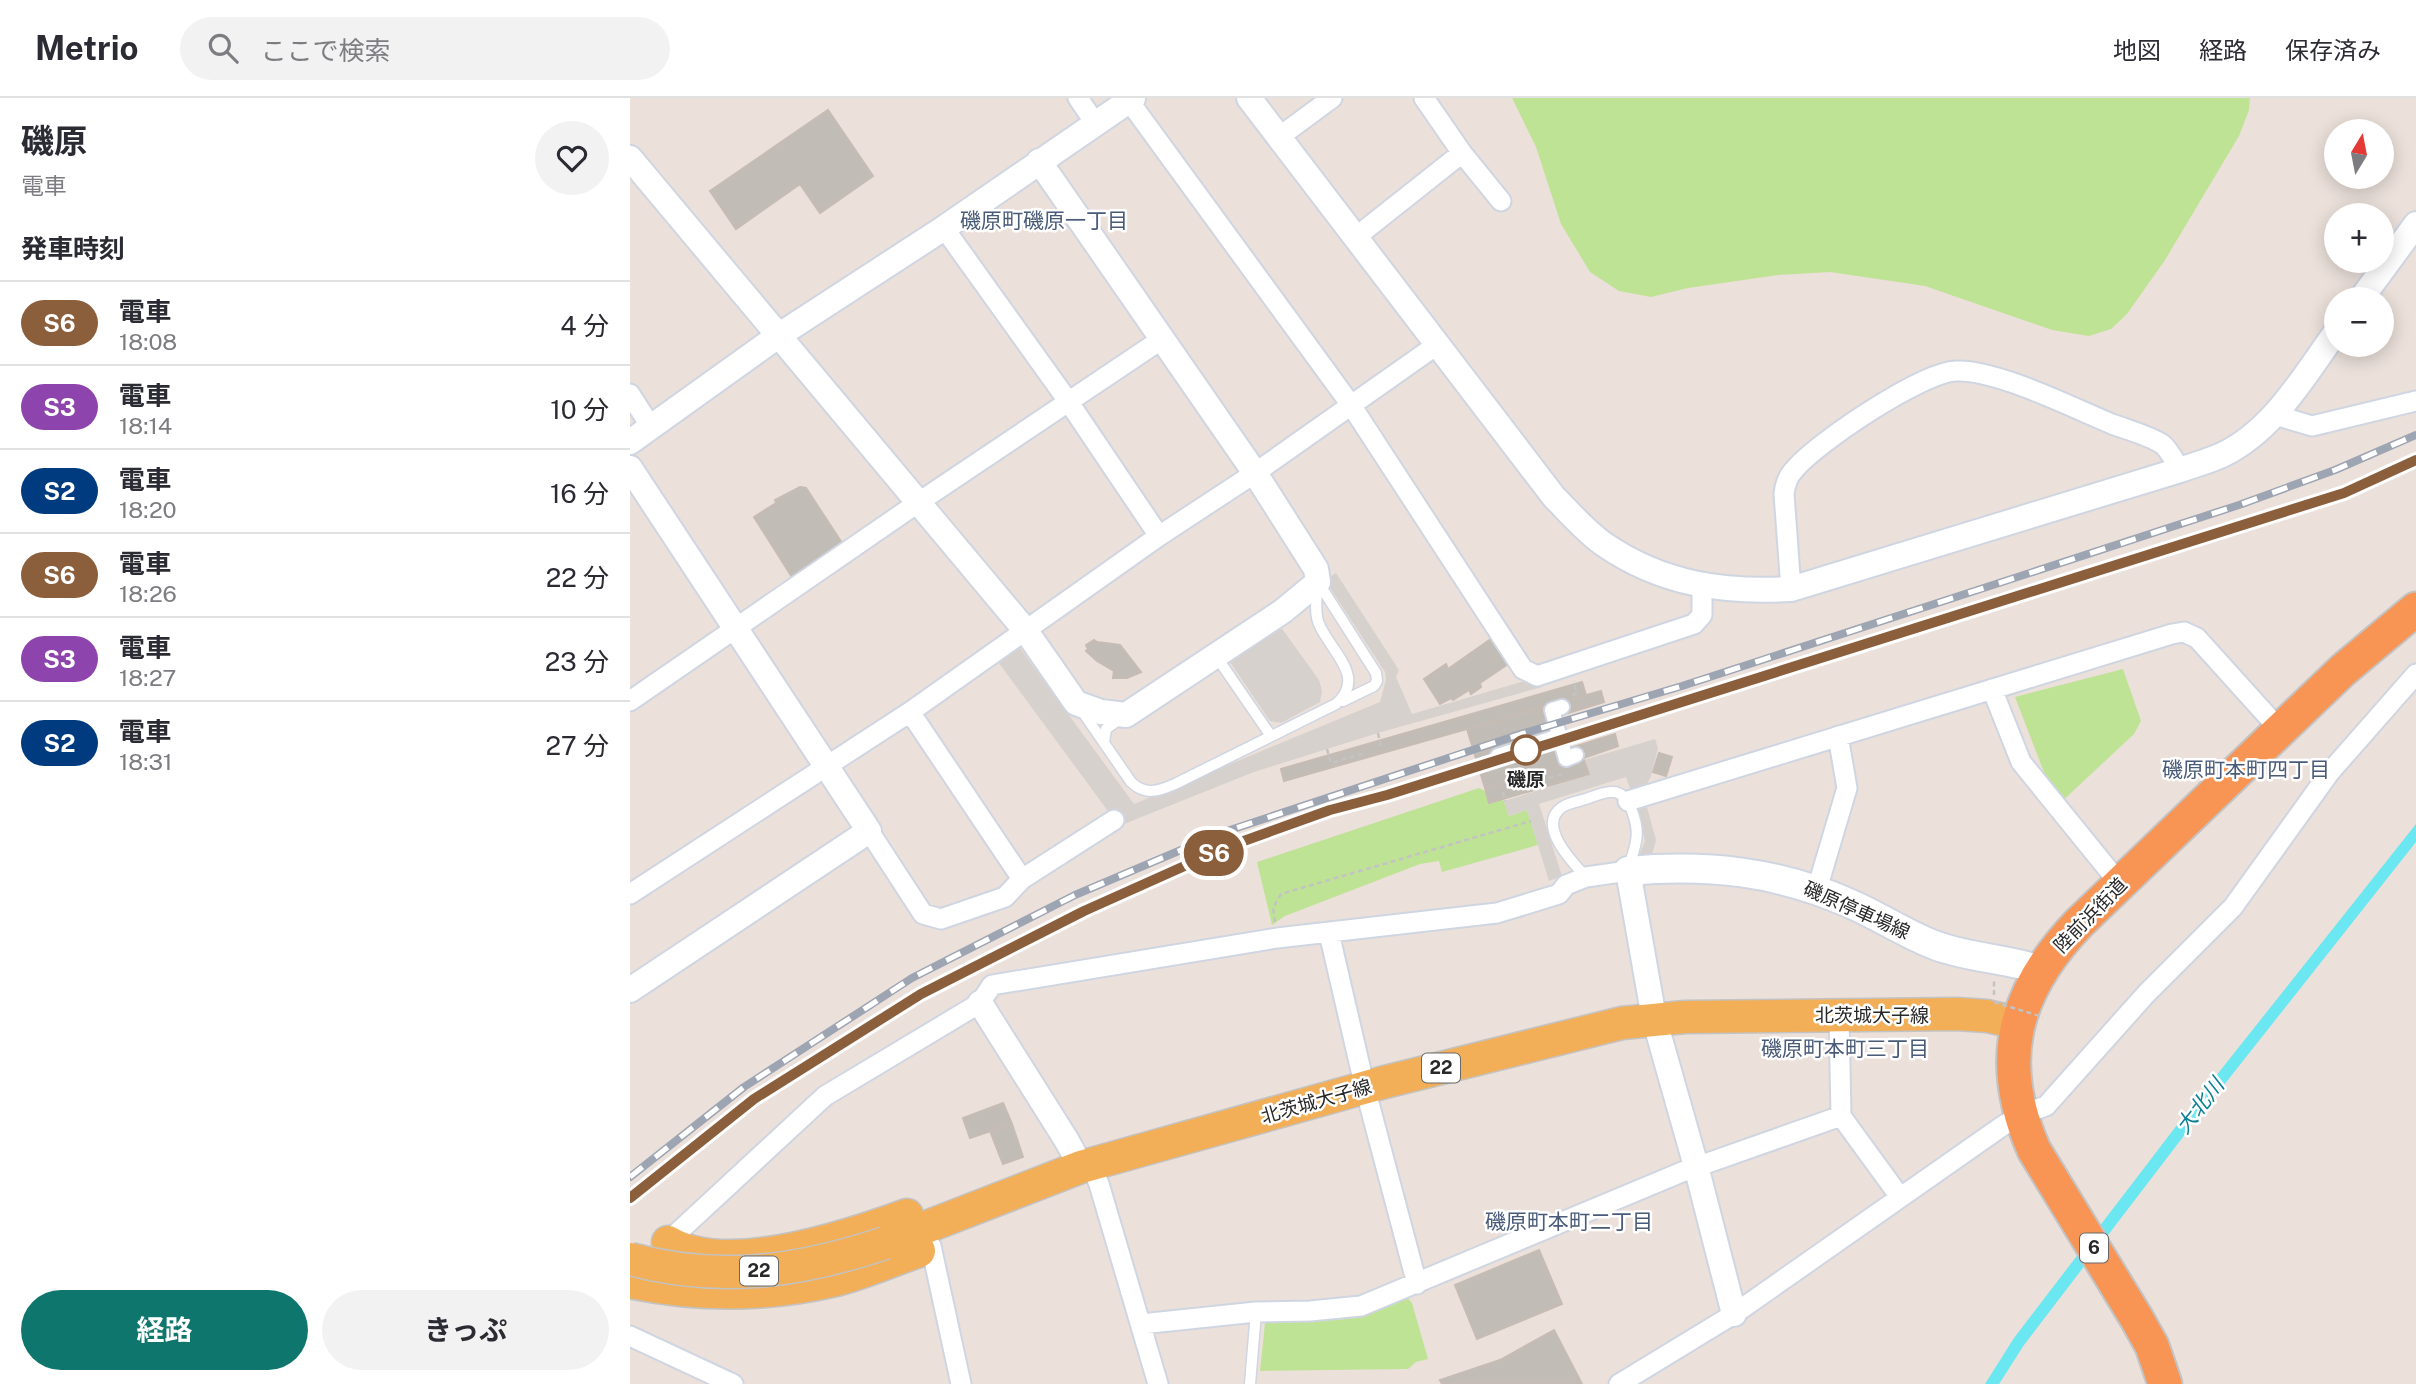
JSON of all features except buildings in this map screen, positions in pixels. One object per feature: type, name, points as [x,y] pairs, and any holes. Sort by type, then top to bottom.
[{"type":"highway","name":"陸前浜街道","points":[[2165,1384],[2152,1346],[2034,1150],[2020,1115],[2012,1063],[2019,1014],[2041,970],[2067,935],[2343,670],[2416,609]]},
{"type":"main road","name":"磯原停車場線","points":[[1628,871],[1695,867],[1751,873],[1816,889],[1940,947],[2014,961],[2041,970]]},
{"type":"main road","name":"北茨城大子線","points":[[630,1259],[690,1271],[754,1272],[807,1266],[885,1243],[1086,1165],[1365,1088],[1622,1023],[1654,1018],[1957,1014],[1995,1018],[2019,1014]]},
{"type":"main road","points":[[668,1242],[682,1250],[714,1255],[800,1248],[851,1236],[987,1185],[1036,1184]]},
{"type":"main road","points":[[630,1282],[696,1291],[767,1292],[834,1280],[931,1246],[1017,1207],[1036,1184]]},
{"type":"street","points":[[1078,98],[1095,123]]},
{"type":"street","points":[[1249,98],[1554,497],[1604,545],[1653,571],[1702,586],[1734,590],[1791,589],[2222,455],[2244,442],[2275,415],[2324,348]]},
{"type":"street","points":[[1279,137],[1332,98]]},
{"type":"street","points":[[1425,98],[1462,153],[1501,201]]},
{"type":"street","points":[[630,442],[778,336],[944,228],[1131,99],[1351,405],[1523,669],[1537,676],[1694,624],[1702,615],[1702,586]]},
{"type":"street","points":[[1356,237],[1462,153]]},
{"type":"street","points":[[630,158],[1026,631],[1076,703],[1101,712],[1126,715],[1283,611],[1318,582],[1316,569],[1255,473],[1039,161]]},
{"type":"street","points":[[2370,287],[2416,224]]},
{"type":"street","points":[[944,228],[1068,401],[1159,536]]},
{"type":"street","points":[[630,701],[1162,339]]},
{"type":"street","points":[[630,894],[910,712],[1438,344]]},
{"type":"street","points":[[1791,589],[1784,494],[1786,482],[1792,472],[1821,444],[1849,423],[1933,376],[1954,371],[1969,372],[2013,383],[2163,445],[2180,470]]},
{"type":"street","points":[[630,394],[652,426]]},
{"type":"street","points":[[2275,415],[2312,426],[2416,401]]},
{"type":"street","points":[[630,467],[923,914],[941,919],[1005,897],[1022,879],[1114,820]]},
{"type":"street","points":[[1629,801],[2184,632],[2197,638],[2280,730]]},
{"type":"street","points":[[1619,1384],[1734,1314],[2020,1115],[2046,1106],[2146,994],[2232,907],[2330,772],[2416,674]]},
{"type":"street","points":[[1992,689],[2021,762],[2120,884]]},
{"type":"street","points":[[1560,710],[1559,736],[1572,754]]},
{"type":"street","points":[[910,712],[1022,879]]},
{"type":"street","points":[[1498,757],[1559,736]]},
{"type":"street","points":[[1816,889],[1847,788],[1838,736]]},
{"type":"street","points":[[630,990],[869,831]]},
{"type":"street","points":[[630,1276],[825,1096],[980,1003],[992,985],[1277,938],[1497,913],[1559,894],[1566,886],[1586,877],[1628,871],[1654,1018],[1734,1314]]},
{"type":"street","points":[[1329,933],[1365,1088],[1416,1284]]},
{"type":"street","points":[[980,1003],[1067,1141],[1086,1165],[1141,1324],[1158,1384]]},
{"type":"street","points":[[1839,1015],[1842,1116],[1900,1197]]},
{"type":"street","points":[[1141,1324],[1256,1312],[1361,1306],[1696,1166],[1842,1116]]},
{"type":"street","points":[[931,1246],[961,1384]]},
{"type":"street","points":[[630,1336],[733,1384]]},
{"type":"lane","points":[[1318,582],[1318,622]]},
{"type":"lane","points":[[1076,703],[1130,782],[1153,792],[1175,784],[1374,686],[1377,681],[1376,673],[1318,582]]},
{"type":"lane","points":[[1283,611],[1306,608],[1318,622],[1349,677],[1345,697],[1336,704]]},
{"type":"lane","points":[[1216,656],[1271,736]]},
{"type":"lane","points":[[1104,742],[1106,729],[1126,715]]},
{"type":"lane","points":[[1586,877],[1562,850],[1553,827],[1554,816],[1561,807],[1611,791],[1622,794],[1629,801],[1636,840],[1628,871]]},
{"type":"lane","points":[[1250,1384],[1256,1312]]},
{"type":"path","points":[[1574,685],[1576,694]]},
{"type":"path","points":[[1378,733],[1381,748]]},
{"type":"path","points":[[1327,749],[1331,763],[1362,754]]},
{"type":"path","points":[[1503,792],[1506,801]]},
{"type":"path","points":[[1277,938],[1273,908],[1281,894],[1531,821]]},
{"type":"green space","points":[[1512,98],[2250,98],[2249,110],[2239,136],[2165,260],[2127,314],[2111,329],[2089,336],[2052,330],[1925,286],[1830,272],[1778,275],[1688,288],[1651,297],[1619,291],[1590,272],[1561,224],[1536,147]]},
{"type":"green space","points":[[2123,669],[2141,721],[2134,734],[2057,806],[2015,697]]},
{"type":"green space","points":[[1479,788],[1504,801],[1509,816],[1527,810],[1538,845],[1442,872],[1439,861],[1420,864],[1285,916],[1272,925],[1257,862]]},
{"type":"green space","points":[[1407,1297],[1412,1303],[1428,1359],[1416,1362],[1408,1369],[1260,1371],[1265,1323],[1309,1320]]},
{"type":"shaded area","points":[[1336,573],[1399,670],[1396,677],[1412,714],[1531,679],[1539,682],[1542,687],[1378,733],[1254,772],[1119,826],[993,655],[1014,640],[1134,804],[1380,702],[1386,680],[1385,672],[1325,580]]},
{"type":"shaded area","points":[[1278,623],[1319,680],[1322,691],[1320,702],[1281,723],[1270,721],[1230,662],[1230,655]]},
{"type":"shaded area","points":[[1655,739],[1658,748],[1651,776],[1644,790],[1632,794],[1626,777],[1539,804],[1562,876],[1549,881],[1527,810],[1509,816],[1504,801],[1588,775],[1584,760]]},
{"type":"shaded area","points":[[1645,800],[1656,840],[1649,866],[1634,868],[1645,841],[1636,803]]},
{"type":"water","name":"大北川","points":[[2416,824],[2416,842],[2186,1133],[2024,1345],[1999,1384],[1985,1384],[2014,1338],[2177,1125]]},
{"type":"railway","points":[[630,1177],[744,1087],[912,978],[1075,895],[1221,833],[1521,734],[1682,686],[2239,505],[2335,470],[2416,435]]},
{"type":"railway","points":[[630,1198],[754,1099],[921,994],[1084,911],[1228,847],[1330,810],[1387,795],[2344,493],[2416,460]]},
{"type":"train","name":"S6","points":[[630,1198],[754,1099],[921,994],[1084,911],[1227,847],[1330,810],[1387,795],[2344,493],[2416,460]]},
{"type":"place","name":"磯原","points":[[1526,750]]},
{"type":"district","name":"磯原町磯原一丁目","points":[[1044,221]]},
{"type":"district","name":"磯原町本町四丁目","points":[[2246,770]]},
{"type":"district","name":"磯原町本町三丁目","points":[[1845,1049]]},
{"type":"district","name":"磯原町本町二丁目","points":[[1569,1222]]}]
